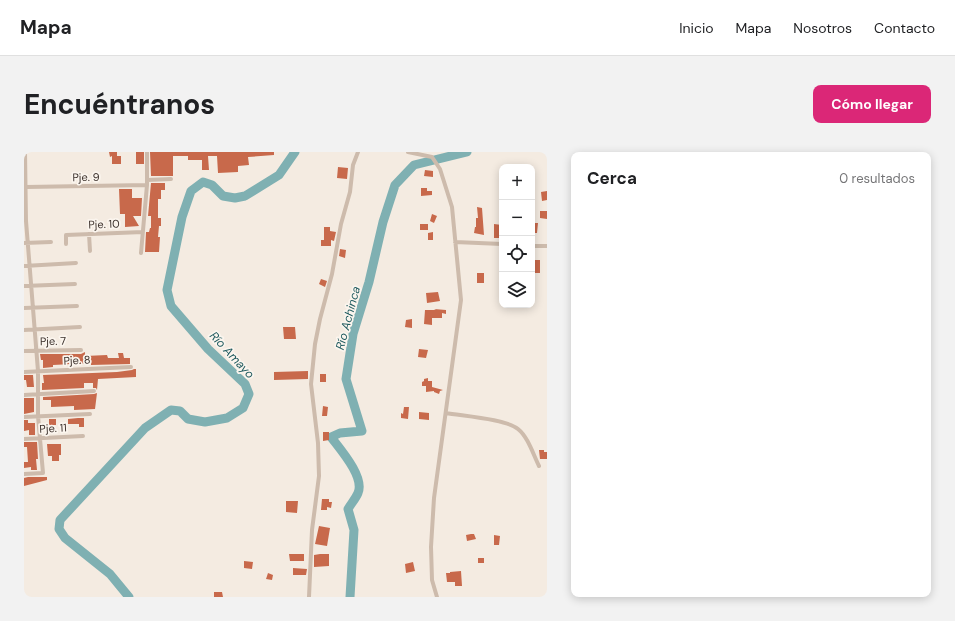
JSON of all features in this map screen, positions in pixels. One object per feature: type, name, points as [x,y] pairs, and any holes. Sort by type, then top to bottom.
[{"type":"street","points":[[24,152],[26,187],[26,243],[32,286],[38,371],[38,416],[43,473],[24,474]]},
{"type":"street","points":[[141,253],[147,185],[147,152]]},
{"type":"street","points":[[309,597],[312,530],[319,476],[318,443],[311,384],[315,344],[332,274],[341,224],[350,192],[353,165],[358,152]]},
{"type":"street","points":[[408,152],[432,157],[440,169],[452,207],[461,300],[434,498],[431,547],[432,580],[437,597]]},
{"type":"street","points":[[147,180],[171,179]]},
{"type":"street","name":"Pje. 9","points":[[26,187],[147,185]]},
{"type":"street","name":"Pje. 10","points":[[66,244],[66,235],[143,232]]},
{"type":"street","points":[[89,234],[90,251]]},
{"type":"street","points":[[26,243],[51,242]]},
{"type":"street","points":[[455,242],[499,244]]},
{"type":"street","points":[[535,246],[547,246]]},
{"type":"street","points":[[24,266],[76,263]]},
{"type":"street","points":[[24,286],[75,284]]},
{"type":"street","points":[[24,308],[77,306]]},
{"type":"street","points":[[24,330],[80,327]]},
{"type":"street","name":"Pje. 7","points":[[24,351],[82,350]]},
{"type":"street","name":"Pje. 8","points":[[24,372],[131,367]]},
{"type":"street","points":[[24,395],[94,392]]},
{"type":"street","points":[[446,413],[497,421],[517,428],[527,441],[539,466]]},
{"type":"street","points":[[24,417],[90,414]]},
{"type":"street","name":"Pje. 11","points":[[24,439],[83,436]]},
{"type":"building","points":[[109,152],[117,152],[117,156],[121,156],[121,164],[112,164],[112,156],[110,157]]},
{"type":"building","points":[[136,152],[144,152],[144,164],[136,164]]},
{"type":"building","points":[[150,152],[274,152],[274,155],[248,157],[249,165],[238,166],[238,172],[218,173],[217,156],[208,156],[209,170],[202,170],[202,160],[188,160],[188,156],[173,156],[173,176],[151,176]]},
{"type":"building","points":[[338,167],[348,168],[347,179],[337,178]]},
{"type":"building","points":[[425,170],[433,171],[433,177],[424,176]]},
{"type":"building","points":[[151,183],[165,183],[165,190],[161,190],[161,199],[158,199],[158,218],[161,218],[161,226],[159,226],[158,237],[160,237],[159,252],[145,252],[146,232],[149,232],[151,228],[151,216],[148,216]]},
{"type":"building","points":[[421,188],[427,188],[427,191],[432,191],[432,195],[421,196]]},
{"type":"building","points":[[119,189],[132,189],[132,198],[142,198],[141,216],[133,216],[139,226],[125,227],[125,214],[120,214]]},
{"type":"building","points":[[547,191],[547,200],[542,201],[541,192]]},
{"type":"building","points":[[477,207],[482,208],[484,235],[474,233],[476,218],[478,218]]},
{"type":"building","points":[[540,211],[547,211],[547,219],[540,218]]},
{"type":"building","points":[[432,214],[437,216],[434,223],[430,221]]},
{"type":"building","points":[[535,223],[538,223],[537,233],[535,233]]},
{"type":"building","points":[[420,224],[428,224],[428,230],[420,230]]},
{"type":"building","points":[[494,224],[499,225],[499,238],[494,238]]},
{"type":"building","points":[[324,227],[330,227],[330,231],[336,232],[334,241],[331,240],[331,246],[321,246],[321,240],[324,240]]},
{"type":"building","points":[[433,232],[433,240],[428,240],[428,233]]},
{"type":"building","points":[[340,249],[346,250],[345,258],[339,256]]},
{"type":"building","points":[[535,260],[540,260],[540,273],[535,273]]},
{"type":"building","points":[[477,273],[484,273],[484,283],[477,283]]},
{"type":"building","points":[[321,279],[327,281],[325,287],[319,284]]},
{"type":"building","points":[[438,292],[440,301],[427,303],[426,293]]},
{"type":"building","points":[[434,309],[446,310],[446,314],[442,313],[442,318],[432,318],[432,325],[424,324],[425,310],[436,310]]},
{"type":"building","points":[[412,319],[412,328],[405,327],[406,320]]},
{"type":"building","points":[[283,327],[295,327],[296,339],[284,339]]},
{"type":"building","points":[[419,349],[428,350],[426,358],[418,357]]},
{"type":"building","points":[[85,352],[85,356],[107,355],[108,358],[119,358],[118,353],[123,353],[124,358],[130,358],[130,364],[91,365],[91,363],[53,365],[53,367],[43,368],[43,360],[41,360],[40,354],[81,354]]},
{"type":"building","points":[[136,369],[136,377],[98,379],[97,390],[96,388],[93,388],[93,383],[84,383],[84,388],[42,390],[42,383],[44,383],[43,375],[117,372]]},
{"type":"building","points":[[308,371],[308,379],[274,380],[274,372]]},
{"type":"building","points":[[320,374],[326,374],[326,382],[320,382]]},
{"type":"building","points":[[24,375],[33,375],[34,387],[27,387],[26,380],[24,380]]},
{"type":"building","points":[[428,378],[428,381],[432,381],[432,387],[443,390],[440,391],[439,394],[434,391],[426,392],[426,386],[422,386],[422,382],[424,379]]},
{"type":"building","points":[[97,393],[95,409],[74,410],[74,406],[51,407],[51,400],[43,400],[43,397]]},
{"type":"building","points":[[24,398],[34,398],[34,412],[24,414]]},
{"type":"building","points":[[323,406],[328,407],[327,416],[322,416]]},
{"type":"building","points":[[404,407],[409,407],[408,419],[401,418],[401,413],[403,414]]},
{"type":"building","points":[[419,412],[429,413],[429,420],[419,419]]},
{"type":"building","points":[[84,418],[84,427],[79,427],[79,424],[68,424],[68,419]]},
{"type":"building","points":[[49,419],[56,419],[56,425],[49,425]]},
{"type":"building","points":[[24,420],[28,420],[28,423],[35,423],[35,435],[29,435],[29,430],[24,431]]},
{"type":"building","points":[[323,432],[329,432],[329,440],[323,441]]},
{"type":"building","points":[[24,442],[37,442],[37,470],[31,470],[31,467],[24,468],[24,462],[28,462],[27,447],[24,447]]},
{"type":"building","points":[[47,444],[61,444],[61,455],[59,455],[59,461],[52,461],[52,456],[48,456]]},
{"type":"building","points":[[539,450],[544,450],[544,452],[547,452],[547,459],[540,459]]},
{"type":"building","points":[[47,477],[47,480],[24,486],[24,478]]},
{"type":"building","points":[[322,499],[329,499],[329,502],[332,502],[331,508],[327,507],[327,510],[321,510]]},
{"type":"building","points":[[286,501],[298,501],[297,513],[286,512]]},
{"type":"building","points":[[319,526],[330,528],[327,546],[315,544]]},
{"type":"building","points":[[474,534],[476,539],[467,541],[466,535]]},
{"type":"building","points":[[494,535],[500,536],[499,545],[494,545]]},
{"type":"building","points":[[289,554],[304,554],[304,561],[290,561]]},
{"type":"building","points":[[329,554],[329,566],[314,567],[314,555]]},
{"type":"building","points":[[478,558],[484,558],[484,563],[478,563]]},
{"type":"building","points":[[244,561],[253,562],[252,569],[244,568]]},
{"type":"building","points":[[413,562],[415,571],[406,573],[405,564]]},
{"type":"building","points":[[293,568],[307,569],[306,575],[293,575]]},
{"type":"building","points":[[461,571],[462,586],[455,586],[455,582],[447,582],[446,573]]},
{"type":"building","points":[[268,573],[273,575],[272,580],[266,579]]},
{"type":"building","points":[[214,592],[222,592],[223,597],[214,597]]},
{"type":"waterway","name":"Río Amayo","points":[[129,597],[110,574],[65,538],[59,529],[60,520],[145,428],[171,410],[180,411],[188,419],[205,422],[227,418],[243,408],[249,394],[245,384],[208,349],[171,306],[167,290],[182,217],[191,191],[203,182],[212,185],[223,196],[235,198],[245,196],[279,175],[295,152]]},
{"type":"waterway","name":"Río Achinca","points":[[350,597],[354,530],[348,509],[358,493],[359,486],[355,471],[331,437],[340,433],[362,431],[346,379],[353,334],[369,282],[383,222],[395,185],[414,165],[467,152]]}]
